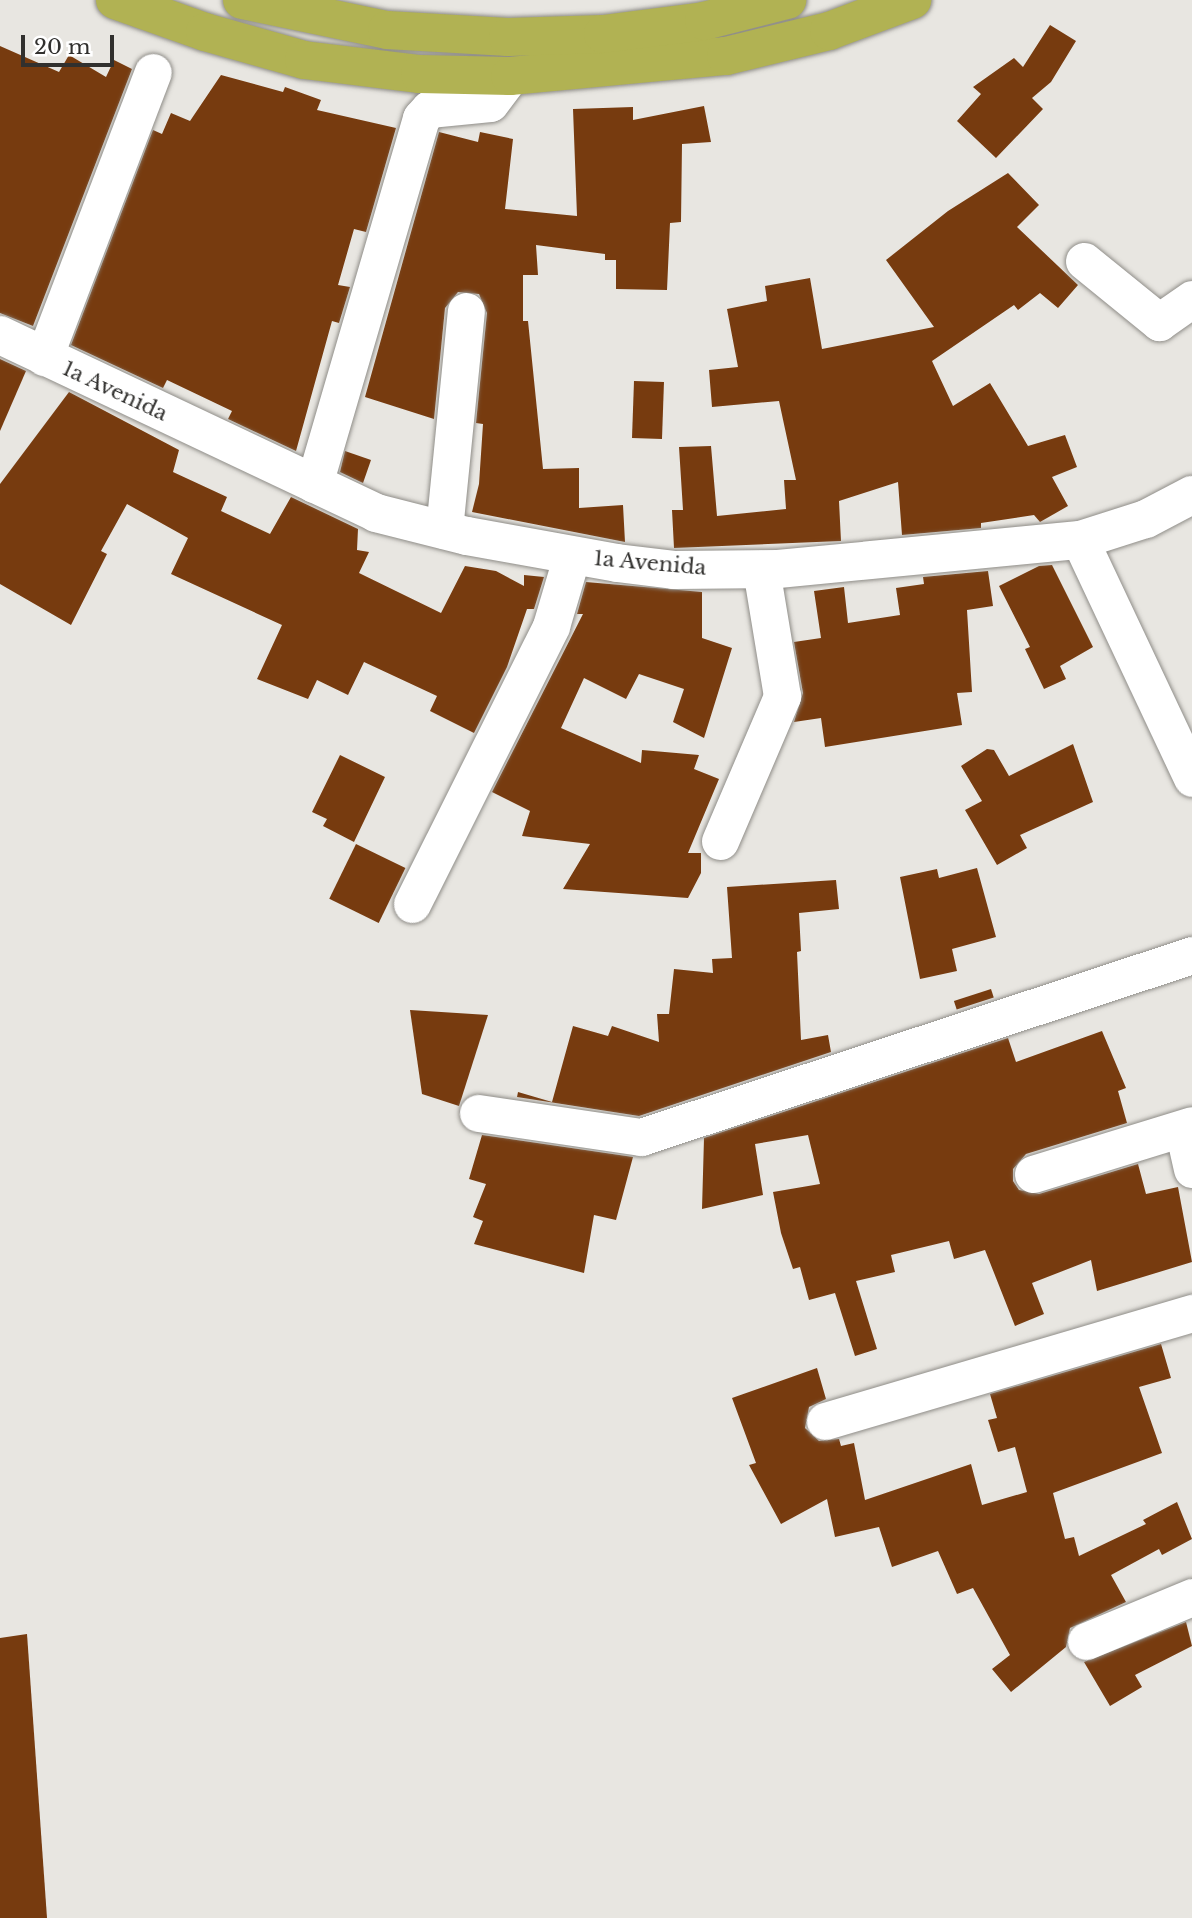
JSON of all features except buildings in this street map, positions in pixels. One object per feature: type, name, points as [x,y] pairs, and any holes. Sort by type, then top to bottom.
[{"type":"highway","points":[[115,0],[304,60],[420,74],[510,76],[726,56],[829,31],[912,0]]},
{"type":"highway","points":[[242,0],[387,30],[508,37],[603,34],[704,21],[787,0]]},
{"type":"street","points":[[44,357],[153,72]]},
{"type":"street","points":[[314,484],[421,118],[429,109],[490,103],[510,76]]},
{"type":"street","points":[[1084,261],[1159,323],[1192,299]]},
{"type":"street","points":[[444,530],[466,311]]},
{"type":"street","name":"1a Avenida","points":[[0,335],[376,513],[444,530],[572,555],[674,570],[761,569],[1080,540],[1146,519],[1192,495]]},
{"type":"street","points":[[1080,540],[1190,769]]},
{"type":"street","points":[[412,904],[551,626],[572,555]]},
{"type":"street","points":[[720,841],[782,696],[761,569]]},
{"type":"street","points":[[478,1112],[641,1137],[1192,955]]},
{"type":"street","points":[[1033,1174],[1187,1127],[1192,1169]]},
{"type":"street","points":[[825,1421],[1192,1313]]},
{"type":"street","points":[[1086,1641],[1192,1597]]}]
